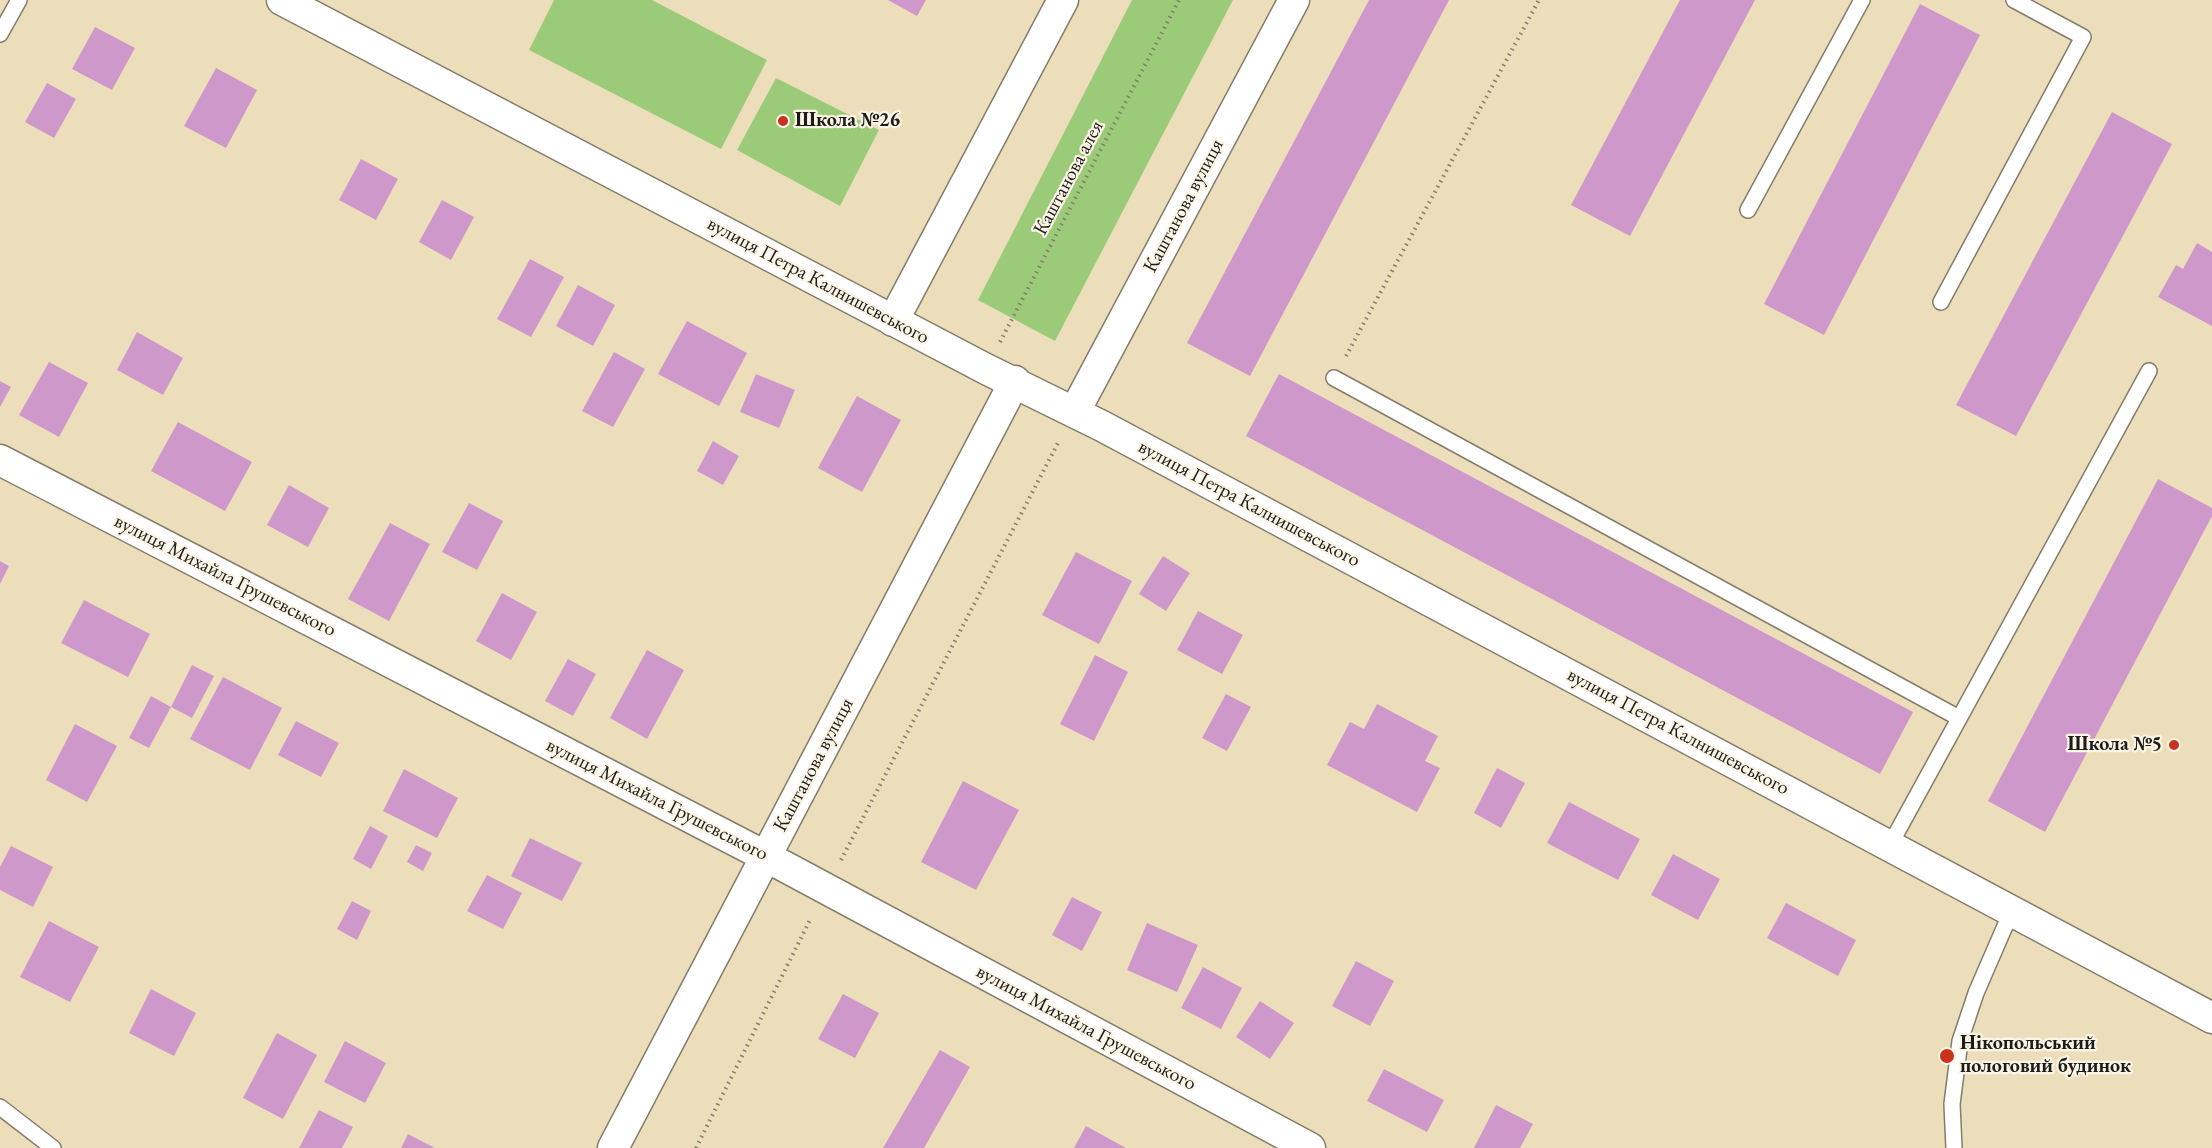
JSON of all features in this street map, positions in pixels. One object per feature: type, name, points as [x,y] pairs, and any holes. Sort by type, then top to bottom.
[{"type":"street","name":"вулиця Петра Калнишевського","points":[[282,0],[893,321],[986,369],[1075,411],[2212,1018]]},
{"type":"street","points":[[893,321],[1063,0]]},
{"type":"street","name":"Каштанова вулиця","points":[[1075,411],[1294,0]]},
{"type":"street","name":"Каштанова вулиця","points":[[613,1148],[1015,381]]},
{"type":"street","name":"вулиця Михайла Грушевського","points":[[0,460],[765,856],[1310,1148]]},
{"type":"lane","points":[[0,34],[19,0]]},
{"type":"lane","points":[[1748,210],[1862,0]]},
{"type":"lane","points":[[1941,302],[2083,36],[2014,0]]},
{"type":"lane","points":[[1890,845],[2149,371]]},
{"type":"lane","points":[[1334,378],[1959,718]]},
{"type":"lane","points":[[1954,1148],[1952,1104],[1960,1041],[1976,993],[2012,910]]},
{"type":"lane","points":[[0,1107],[53,1148]]},
{"type":"path","name":"Каштанова алея","points":[[986,369],[1179,0]]},
{"type":"path","points":[[1334,378],[1539,0]]},
{"type":"path","points":[[696,1148],[826,889],[1075,411]]},
{"type":"green space","points":[[554,0],[652,0],[767,60],[721,149],[529,50]]},
{"type":"green space","points":[[1132,0],[1233,0],[1055,341],[978,300]]},
{"type":"green space","points":[[776,78],[879,130],[840,206],[737,150]]},
{"type":"building","points":[[888,0],[926,0],[917,16]]},
{"type":"building","points":[[1369,0],[1449,0],[1250,376],[1187,343]]},
{"type":"building","points":[[1680,0],[1755,0],[1630,236],[1571,205]]},
{"type":"building","points":[[1920,4],[1980,35],[1824,335],[1764,304]]},
{"type":"building","points":[[95,27],[135,48],[112,90],[72,69]]},
{"type":"building","points":[[216,68],[257,90],[226,148],[184,126]]},
{"type":"building","points":[[47,83],[76,99],[54,138],[25,122]]},
{"type":"building","points":[[2112,112],[2172,144],[2016,436],[1956,405]]},
{"type":"building","points":[[361,159],[398,179],[376,220],[339,200]]},
{"type":"building","points":[[442,200],[474,217],[451,260],[419,242]]},
{"type":"building","points":[[2197,243],[2212,252],[2212,326],[2158,297],[2176,265],[2183,269]]},
{"type":"building","points":[[530,259],[564,277],[531,337],[497,319]]},
{"type":"building","points":[[578,285],[615,305],[593,346],[556,326]]},
{"type":"building","points":[[687,321],[747,353],[719,406],[658,374]]},
{"type":"building","points":[[137,332],[183,358],[163,395],[117,370]]},
{"type":"building","points":[[614,352],[645,369],[613,427],[582,411]]},
{"type":"building","points":[[49,362],[88,383],[59,437],[19,415]]},
{"type":"building","points":[[756,374],[795,390],[779,428],[740,412]]},
{"type":"building","points":[[1279,374],[1913,712],[1880,774],[1246,436]]},
{"type":"building","points":[[0,381],[11,387],[0,407]]},
{"type":"building","points":[[857,396],[901,420],[862,492],[818,468]]},
{"type":"building","points":[[178,422],[252,462],[225,511],[151,471]]},
{"type":"building","points":[[713,441],[739,456],[723,485],[697,471]]},
{"type":"building","points":[[2158,479],[2212,508],[2212,516],[2045,832],[1988,801]]},
{"type":"building","points":[[289,485],[329,508],[308,547],[267,525]]},
{"type":"building","points":[[469,503],[503,521],[477,570],[442,552]]},
{"type":"building","points":[[390,523],[430,544],[389,621],[348,599]]},
{"type":"building","points":[[1076,552],[1132,581],[1099,644],[1042,615]]},
{"type":"building","points":[[1163,556],[1190,573],[1166,611],[1139,594]]},
{"type":"building","points":[[0,561],[9,566],[0,584]]},
{"type":"building","points":[[502,593],[537,612],[511,660],[476,641]]},
{"type":"building","points":[[84,600],[150,634],[128,677],[61,643]]},
{"type":"building","points":[[1198,611],[1243,635],[1222,674],[1177,650]]},
{"type":"building","points":[[647,650],[684,670],[647,739],[610,718]]},
{"type":"building","points":[[1095,655],[1128,672],[1094,741],[1060,724]]},
{"type":"building","points":[[568,659],[596,674],[573,716],[545,701]]},
{"type":"building","points":[[192,665],[214,676],[192,718],[171,707]]},
{"type":"building","points":[[223,677],[282,708],[250,770],[190,739]]},
{"type":"building","points":[[1226,694],[1251,707],[1227,751],[1202,738]]},
{"type":"building","points":[[151,696],[171,707],[149,748],[129,738]]},
{"type":"building","points":[[1377,704],[1438,736],[1425,761],[1440,768],[1417,812],[1327,765],[1350,722],[1364,729]]},
{"type":"building","points":[[296,721],[339,743],[321,777],[278,755]]},
{"type":"building","points":[[75,724],[117,746],[87,802],[46,780]]},
{"type":"building","points":[[1497,768],[1525,783],[1501,828],[1474,813]]},
{"type":"building","points":[[404,769],[458,798],[437,838],[383,811]]},
{"type":"building","points":[[963,781],[1019,810],[976,890],[921,862]]},
{"type":"building","points":[[1569,802],[1640,839],[1618,880],[1547,843]]},
{"type":"building","points":[[370,826],[388,836],[371,869],[353,859]]},
{"type":"building","points":[[530,838],[582,863],[562,901],[511,876]]},
{"type":"building","points":[[416,845],[432,853],[423,871],[407,862]]},
{"type":"building","points":[[11,846],[53,867],[33,907],[0,890],[0,867]]},
{"type":"building","points":[[1673,854],[1720,879],[1698,920],[1651,895]]},
{"type":"building","points":[[487,875],[522,893],[503,929],[467,911]]},
{"type":"building","points":[[1072,897],[1102,912],[1082,951],[1052,935]]},
{"type":"building","points":[[352,901],[371,911],[357,940],[337,929]]},
{"type":"building","points":[[1786,903],[1856,940],[1838,976],[1767,938]]},
{"type":"building","points":[[49,921],[99,947],[70,1002],[20,977]]},
{"type":"building","points":[[1147,923],[1198,945],[1177,992],[1127,970]]},
{"type":"building","points":[[1356,961],[1394,981],[1370,1026],[1332,1006]]},
{"type":"building","points":[[1203,967],[1242,988],[1221,1029],[1181,1008]]},
{"type":"building","points":[[151,989],[196,1013],[174,1056],[129,1033]]},
{"type":"building","points":[[843,994],[879,1013],[855,1058],[818,1039]]},
{"type":"building","points":[[1260,1001],[1294,1023],[1270,1059],[1236,1037]]},
{"type":"building","points":[[277,1033],[317,1055],[283,1119],[243,1098]]},
{"type":"building","points":[[345,1041],[386,1063],[365,1103],[324,1082]]},
{"type":"building","points":[[940,1050],[970,1067],[924,1148],[883,1148]]},
{"type":"building","points":[[1384,1069],[1444,1100],[1427,1132],[1367,1101]]},
{"type":"building","points":[[1496,1105],[1533,1124],[1520,1148],[1474,1148]]},
{"type":"building","points":[[319,1110],[353,1127],[342,1148],[299,1148]]},
{"type":"building","points":[[1086,1126],[1126,1148],[1074,1148]]},
{"type":"building","points":[[408,1134],[435,1148],[401,1148]]},
{"type":"place","name":"Школа №26","points":[[783,121]]},
{"type":"place","name":"Школа №5","points":[[2174,745]]},
{"type":"place","name":"Нікопольський пологовий будинок","points":[[1947,1056]]}]
